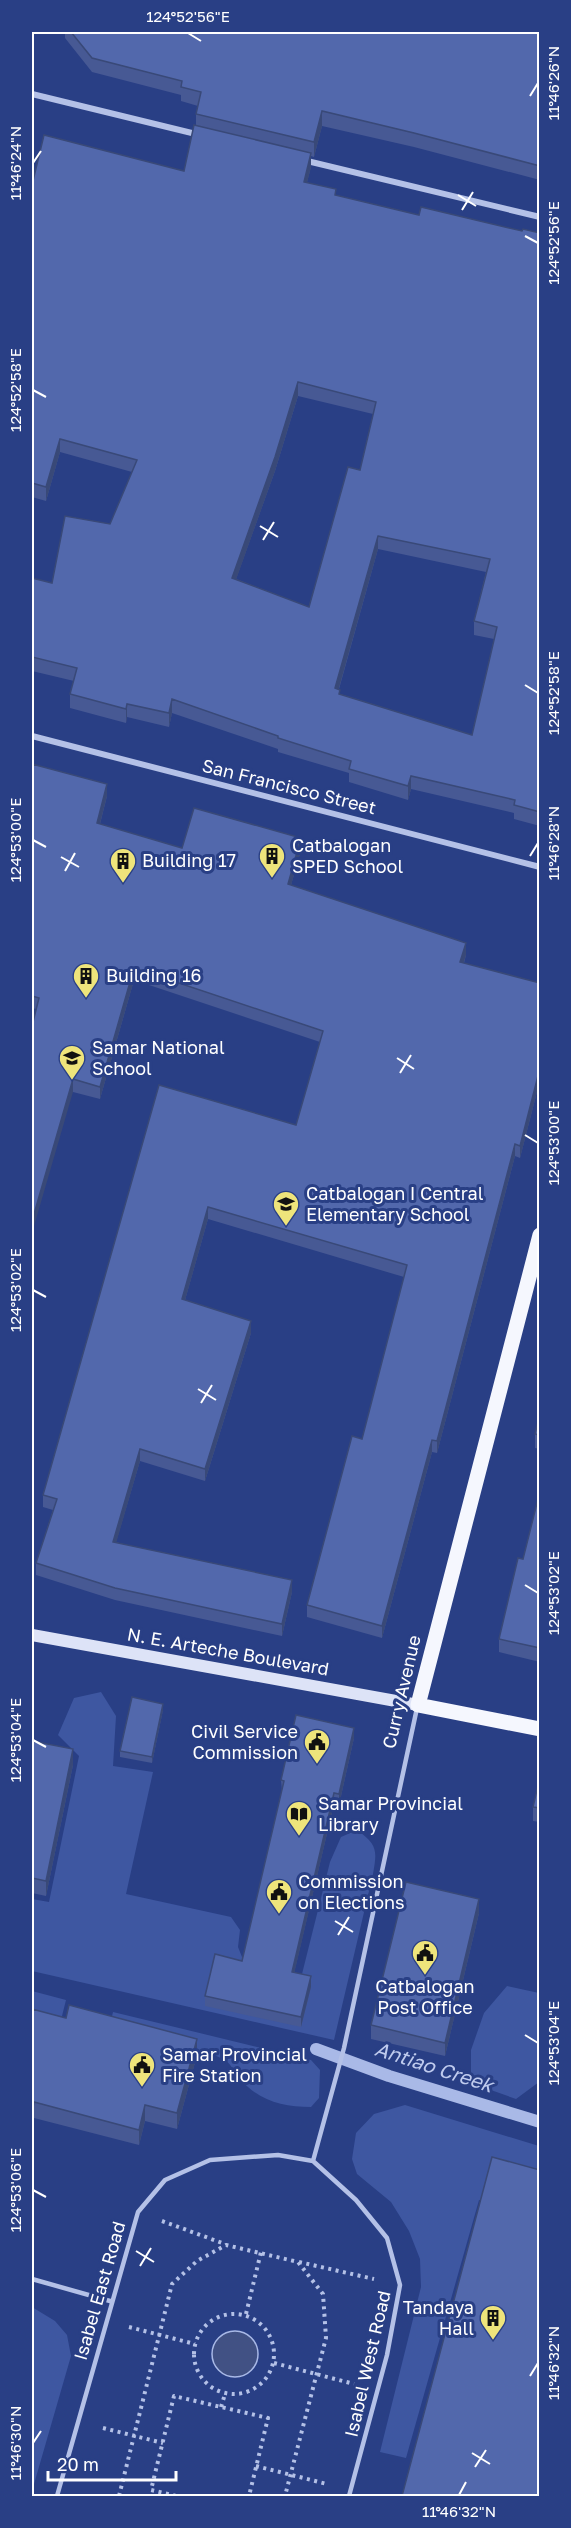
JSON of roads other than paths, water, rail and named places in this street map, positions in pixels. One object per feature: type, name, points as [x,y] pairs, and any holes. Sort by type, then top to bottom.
[{"type":"main road","name":"Curry Avenue","points":[[418,1705],[540,1235]]},
{"type":"main road","name":"N. E. Arteche Boulevard","points":[[32,1635],[418,1705]]},
{"type":"main road","points":[[418,1705],[540,1729]]},
{"type":"street","points":[[32,94],[205,136]]},
{"type":"street","points":[[297,158],[540,217]]},
{"type":"street","name":"San Francisco Street","points":[[32,736],[540,867]]},
{"type":"lane","name":"Curry Avenue","points":[[313,2161],[344,2048],[418,1705]]},
{"type":"lane","name":"Isabel East Road","points":[[57,2496],[110,2301],[138,2212],[165,2180],[210,2160],[278,2155],[313,2161]]},
{"type":"lane","name":"Isabel West Road","points":[[313,2161],[356,2200],[387,2238],[400,2285],[387,2355],[350,2494]]},
{"type":"lane","points":[[32,2279],[110,2301]]},
{"type":"waterway","name":"Antiao Creek","points":[[316,2049],[389,2076],[540,2122]]},
{"type":"place","name":"Catbalogan SPED School","points":[[272,879]]},
{"type":"place","name":"Building 17","points":[[123,884]]},
{"type":"place","name":"Building 16","points":[[86,999]]},
{"type":"place","name":"Samar National School","points":[[72,1081]]},
{"type":"place","name":"Catbalogan I Central Elementary School","points":[[286,1227]]},
{"type":"place","name":"Civil Service Commission","points":[[317,1765]]},
{"type":"place","name":"Samar Provincial Library","points":[[299,1837]]},
{"type":"place","name":"Commission on Elections","points":[[279,1915]]},
{"type":"place","name":"Catbalogan Post Office","points":[[425,1976]]},
{"type":"place","name":"Samar Provincial Fire Station","points":[[142,2088]]},
{"type":"place","name":"Tandaya Hall","points":[[493,2341]]}]
